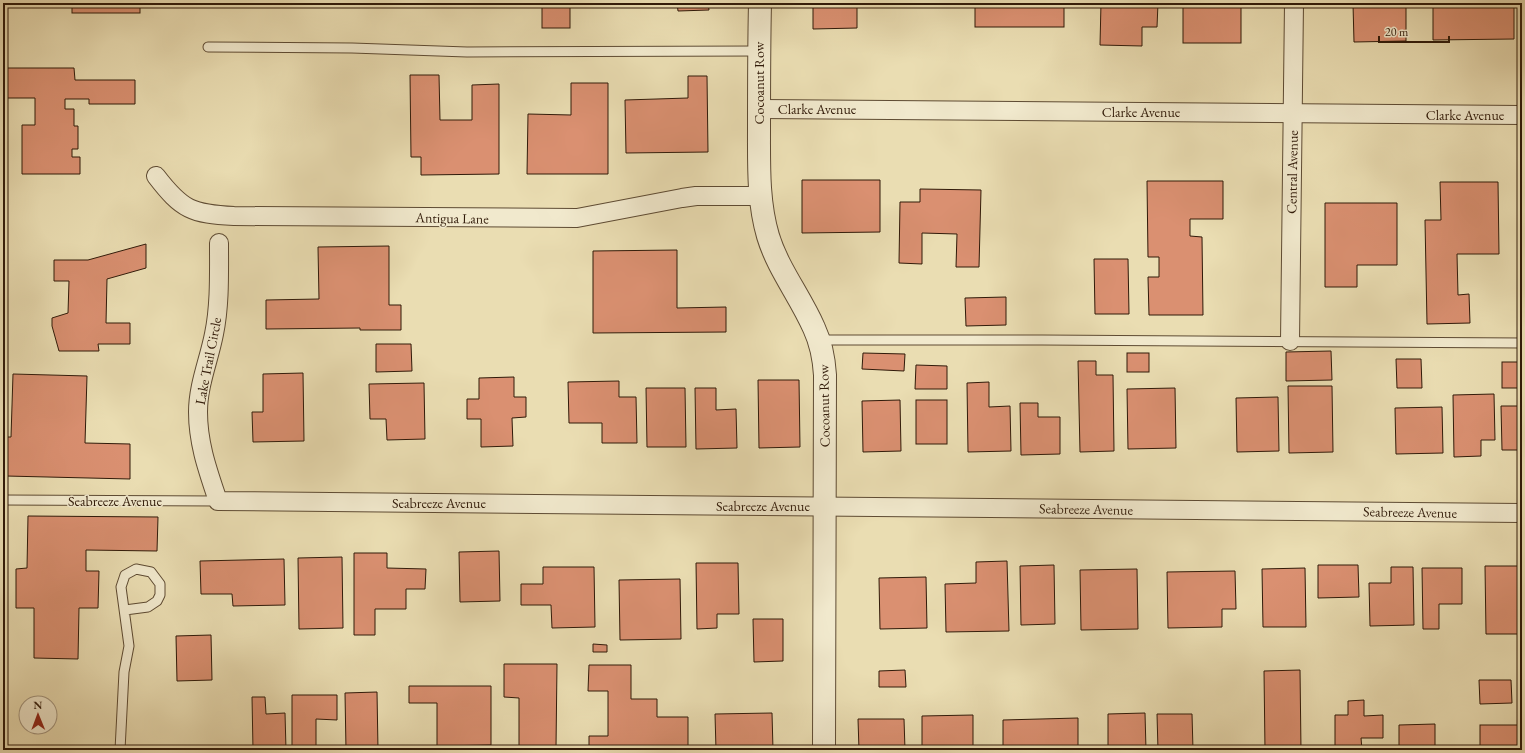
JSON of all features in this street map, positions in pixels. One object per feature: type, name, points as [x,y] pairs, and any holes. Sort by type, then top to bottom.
[{"type":"street","name":"Cocoanut Row","points":[[760,3],[759,109],[761,196],[765,223],[771,246],[777,260],[809,317],[819,340],[825,375],[824,750]]},
{"type":"street","name":"Central Avenue","points":[[1290,341],[1294,3]]},
{"type":"street","name":"Clarke Avenue","points":[[759,109],[1522,115]]},
{"type":"street","name":"Antigua Lane","points":[[156,176],[170,195],[181,204],[192,210],[234,216],[564,219],[593,216],[650,203],[696,196],[761,196]]},
{"type":"street","name":"Lake Trail Circle","points":[[218,501],[200,442],[198,411],[201,389],[217,315],[219,243]]},
{"type":"street","name":"Seabreeze Avenue","points":[[218,501],[1522,513]]},
{"type":"lane","points":[[208,48],[352,48],[467,52],[759,51]]},
{"type":"lane","points":[[819,340],[1522,343]]},
{"type":"lane","name":"Seabreeze Avenue","points":[[3,500],[218,501]]},
{"type":"lane","points":[[120,750],[124,672],[129,646],[121,587],[125,575],[136,568],[152,572],[160,584],[160,595],[157,600],[148,607],[125,610]]},
{"type":"building","points":[[72,3],[140,3],[140,13],[72,13]]},
{"type":"building","points":[[542,3],[570,3],[570,28],[542,28]]},
{"type":"building","points":[[677,3],[708,3],[709,10],[678,11]]},
{"type":"building","points":[[813,3],[857,3],[857,28],[813,29]]},
{"type":"building","points":[[975,3],[1064,3],[1064,27],[975,27]]},
{"type":"building","points":[[1101,3],[1158,3],[1157,27],[1142,27],[1142,46],[1100,45]]},
{"type":"building","points":[[1183,3],[1241,3],[1241,43],[1183,43]]},
{"type":"building","points":[[1338,3],[1406,3],[1406,41],[1354,42],[1353,4]]},
{"type":"building","points":[[1433,3],[1514,3],[1514,39],[1433,40]]},
{"type":"building","points":[[3,68],[74,68],[75,80],[135,80],[135,104],[89,104],[89,99],[65,99],[65,109],[74,109],[74,126],[78,126],[78,149],[72,149],[72,157],[80,157],[80,174],[22,174],[22,125],[35,125],[35,98],[3,98]]},
{"type":"building","points":[[410,75],[439,75],[440,120],[472,120],[472,85],[499,84],[499,174],[421,175],[421,157],[411,157]]},
{"type":"building","points":[[688,76],[707,76],[708,152],[626,153],[625,100],[688,98]]},
{"type":"building","points":[[571,83],[608,83],[608,174],[527,174],[528,114],[571,115]]},
{"type":"building","points":[[802,180],[880,180],[880,232],[802,233]]},
{"type":"building","points":[[1147,181],[1223,181],[1223,219],[1190,219],[1190,236],[1202,237],[1203,315],[1149,315],[1148,277],[1159,277],[1159,257],[1148,257]]},
{"type":"building","points":[[1440,182],[1498,182],[1499,254],[1457,254],[1458,295],[1469,294],[1470,323],[1427,324],[1425,220],[1441,220]]},
{"type":"building","points":[[920,189],[981,190],[979,267],[956,267],[957,234],[922,233],[922,264],[899,263],[900,202],[920,202]]},
{"type":"building","points":[[1325,203],[1397,203],[1397,265],[1357,265],[1357,287],[1325,287]]},
{"type":"building","points":[[146,244],[146,268],[107,279],[106,323],[130,323],[130,344],[98,344],[99,351],[59,351],[52,326],[52,318],[68,313],[69,281],[54,281],[54,260],[88,260]]},
{"type":"building","points":[[389,246],[389,305],[401,305],[401,330],[360,330],[360,328],[266,329],[266,300],[319,299],[318,247]]},
{"type":"building","points":[[677,250],[677,308],[726,307],[726,332],[593,333],[593,251]]},
{"type":"building","points":[[1094,259],[1128,259],[1129,314],[1095,314]]},
{"type":"building","points":[[1006,297],[1006,325],[966,326],[965,298]]},
{"type":"building","points":[[376,344],[411,344],[412,371],[376,372]]},
{"type":"building","points":[[1331,351],[1332,380],[1286,381],[1286,352]]},
{"type":"building","points":[[863,353],[905,354],[904,371],[862,369]]},
{"type":"building","points":[[1127,353],[1149,353],[1149,372],[1127,372]]},
{"type":"building","points":[[1396,359],[1421,359],[1422,388],[1397,388]]},
{"type":"building","points":[[1078,361],[1096,361],[1096,375],[1113,375],[1114,451],[1080,452]]},
{"type":"building","points":[[1502,362],[1522,362],[1522,388],[1502,388]]},
{"type":"building","points":[[916,365],[947,366],[947,389],[915,389]]},
{"type":"building","points":[[303,373],[304,441],[253,442],[252,412],[263,412],[263,374]]},
{"type":"building","points":[[13,374],[87,376],[85,443],[130,444],[130,479],[6,476],[6,437],[11,437]]},
{"type":"building","points":[[514,377],[514,397],[526,397],[526,417],[512,418],[513,446],[481,447],[481,419],[467,419],[467,399],[479,399],[479,378]]},
{"type":"building","points":[[758,380],[799,380],[800,447],[759,448]]},
{"type":"building","points":[[619,381],[619,397],[636,397],[637,443],[602,443],[602,423],[569,423],[568,382]]},
{"type":"building","points":[[989,382],[989,407],[1010,406],[1011,451],[968,452],[967,383]]},
{"type":"building","points":[[424,383],[425,439],[387,440],[386,419],[370,419],[369,384]]},
{"type":"building","points":[[1288,386],[1332,386],[1333,452],[1289,453]]},
{"type":"building","points":[[646,388],[685,388],[686,447],[647,447]]},
{"type":"building","points":[[695,388],[716,388],[716,410],[736,409],[737,448],[696,449]]},
{"type":"building","points":[[1175,388],[1176,448],[1128,449],[1127,389]]},
{"type":"building","points":[[1494,394],[1495,440],[1481,440],[1481,456],[1454,457],[1453,395]]},
{"type":"building","points":[[1278,397],[1279,451],[1237,452],[1236,398]]},
{"type":"building","points":[[900,400],[901,451],[863,452],[862,401]]},
{"type":"building","points":[[916,400],[947,400],[947,444],[916,444]]},
{"type":"building","points":[[1020,403],[1038,403],[1038,417],[1060,417],[1060,454],[1021,455]]},
{"type":"building","points":[[1501,406],[1522,406],[1522,450],[1502,450]]},
{"type":"building","points":[[1442,407],[1443,453],[1396,454],[1395,408]]},
{"type":"building","points":[[28,516],[158,517],[157,551],[86,550],[86,571],[99,571],[98,608],[79,608],[78,659],[34,658],[34,608],[16,608],[16,569],[27,568]]},
{"type":"building","points":[[499,551],[500,601],[460,602],[459,552]]},
{"type":"building","points":[[354,553],[387,553],[387,568],[426,569],[425,589],[406,589],[406,609],[375,609],[375,635],[354,635]]},
{"type":"building","points":[[342,557],[343,628],[299,629],[298,558]]},
{"type":"building","points":[[284,559],[285,605],[233,606],[232,594],[201,594],[200,561]]},
{"type":"building","points":[[1007,561],[1009,631],[946,632],[945,584],[976,583],[976,562]]},
{"type":"building","points":[[696,563],[738,563],[739,614],[717,614],[717,628],[697,629]]},
{"type":"building","points":[[1054,565],[1055,624],[1021,625],[1020,566]]},
{"type":"building","points":[[1318,565],[1358,565],[1359,597],[1318,598]]},
{"type":"building","points":[[1485,566],[1520,566],[1521,634],[1486,634]]},
{"type":"building","points":[[543,567],[594,567],[595,627],[552,628],[551,605],[521,605],[521,584],[543,584]]},
{"type":"building","points":[[1391,567],[1413,567],[1414,625],[1370,626],[1369,583],[1391,583]]},
{"type":"building","points":[[1305,568],[1306,627],[1263,627],[1262,569]]},
{"type":"building","points":[[1422,568],[1462,568],[1462,604],[1439,604],[1439,629],[1423,629]]},
{"type":"building","points":[[1137,569],[1138,629],[1081,630],[1080,570]]},
{"type":"building","points":[[1235,571],[1236,609],[1222,609],[1222,627],[1168,628],[1167,572]]},
{"type":"building","points":[[926,577],[927,628],[880,629],[879,578]]},
{"type":"building","points":[[680,579],[681,639],[620,640],[619,580]]},
{"type":"building","points":[[753,619],[783,619],[783,661],[754,662]]},
{"type":"building","points":[[211,635],[212,680],[177,681],[176,636]]},
{"type":"building","points":[[593,644],[607,645],[607,652],[593,652]]},
{"type":"building","points":[[504,664],[557,664],[556,747],[574,747],[574,750],[519,750],[519,698],[504,697]]},
{"type":"building","points":[[589,665],[631,665],[631,699],[657,699],[657,717],[688,717],[688,750],[589,750],[589,736],[608,736],[608,691],[588,691]]},
{"type":"building","points":[[905,670],[906,687],[879,687],[879,671]]},
{"type":"building","points":[[1300,670],[1301,750],[1265,750],[1264,671]]},
{"type":"building","points":[[1479,680],[1511,680],[1512,703],[1480,704]]},
{"type":"building","points":[[409,686],[491,686],[491,745],[437,746],[437,703],[409,703]]},
{"type":"building","points":[[377,692],[378,750],[346,750],[345,693]]},
{"type":"building","points":[[292,695],[337,695],[337,720],[316,719],[316,750],[292,750]]},
{"type":"building","points":[[252,697],[265,697],[266,714],[285,713],[286,750],[253,750]]},
{"type":"building","points":[[1364,700],[1364,716],[1383,715],[1383,738],[1361,738],[1362,750],[1335,750],[1335,715],[1348,715],[1348,701]]},
{"type":"building","points":[[772,713],[773,750],[716,750],[715,714]]},
{"type":"building","points":[[1145,713],[1146,750],[1108,750],[1108,714]]},
{"type":"building","points":[[1157,714],[1192,714],[1193,750],[1158,750]]},
{"type":"building","points":[[973,715],[973,750],[922,750],[922,716]]},
{"type":"building","points":[[1078,718],[1078,750],[1003,750],[1003,720]]},
{"type":"building","points":[[858,719],[904,719],[905,750],[859,750]]},
{"type":"building","points":[[1435,724],[1435,750],[1399,750],[1399,725]]},
{"type":"building","points":[[1480,725],[1520,725],[1520,750],[1480,750]]}]
